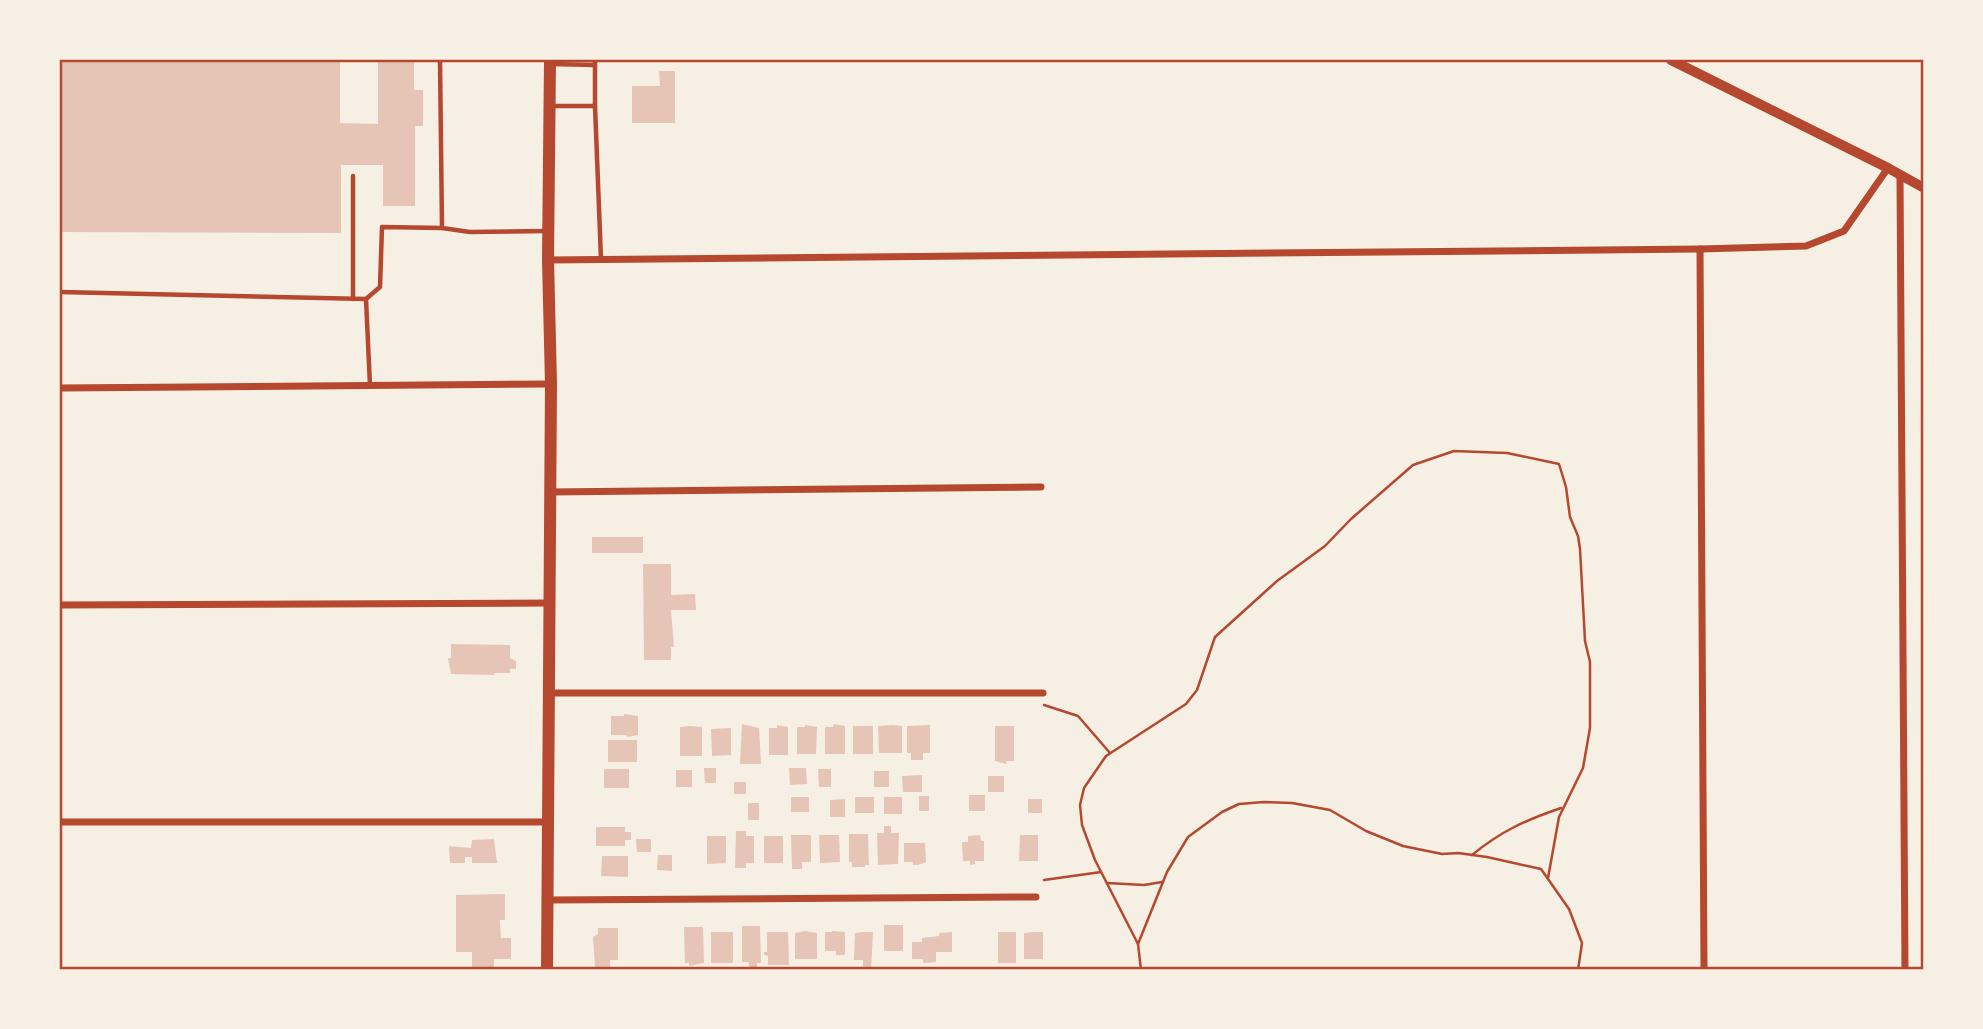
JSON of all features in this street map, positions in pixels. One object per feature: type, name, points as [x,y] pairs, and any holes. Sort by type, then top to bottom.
[{"type":"main road","points":[[547,970],[550,62]]},
{"type":"street","points":[[1671,60],[1923,188]]},
{"type":"street","points":[[548,260],[1806,246],[1844,231],[1888,168]]},
{"type":"street","points":[[1899,176],[1905,970]]},
{"type":"street","points":[[1700,249],[1704,970]]},
{"type":"street","points":[[60,388],[551,384]]},
{"type":"street","points":[[550,492],[1041,487]]},
{"type":"street","points":[[60,605],[550,603]]},
{"type":"street","points":[[549,693],[1043,693]]},
{"type":"street","points":[[60,822],[548,822]]},
{"type":"street","points":[[548,900],[1036,897]]},
{"type":"lane","points":[[440,60],[442,228]]},
{"type":"lane","points":[[550,62],[595,62],[601,260]]},
{"type":"lane","points":[[549,106],[595,106]]},
{"type":"lane","points":[[353,299],[354,176]]},
{"type":"lane","points":[[60,292],[366,299],[380,287],[382,228],[442,228],[470,232],[548,231]]},
{"type":"lane","points":[[366,299],[370,386]]},
{"type":"path","points":[[1141,970],[1138,944],[1101,872],[1082,825],[1080,805],[1091,775],[1110,753],[1186,704],[1198,690],[1215,637],[1277,581],[1325,546],[1351,519],[1413,466],[1454,451],[1507,453],[1559,464],[1566,487],[1570,517],[1578,536],[1585,641],[1590,662],[1590,728],[1583,768],[1559,817],[1548,878]]},
{"type":"path","points":[[1044,705],[1078,716],[1110,753]]},
{"type":"path","points":[[1138,944],[1163,882],[1188,837],[1222,812],[1239,804],[1292,803],[1330,810],[1366,831],[1403,846],[1442,854],[1472,855],[1541,869],[1569,909],[1582,943],[1578,970]]},
{"type":"path","points":[[1472,855],[1495,836],[1563,807]]},
{"type":"path","points":[[1044,880],[1101,872]]},
{"type":"path","points":[[1107,883],[1144,885],[1163,882]]},
{"type":"building","points":[[60,60],[340,60],[340,123],[378,124],[378,60],[414,60],[414,90],[423,90],[423,126],[415,126],[415,206],[383,206],[383,165],[341,165],[341,233],[60,232]]},
{"type":"building","points":[[659,71],[675,71],[675,123],[632,123],[632,86],[660,86]]},
{"type":"building","points":[[592,537],[643,537],[643,553],[592,553]]},
{"type":"building","points":[[643,564],[671,564],[671,595],[695,594],[696,610],[671,610],[674,647],[671,647],[671,660],[644,660]]},
{"type":"building","points":[[451,644],[510,645],[510,658],[516,661],[516,669],[510,669],[510,673],[494,675],[451,674],[448,658],[451,658]]},
{"type":"building","points":[[611,716],[638,716],[638,735],[611,735]]},
{"type":"building","points":[[742,724],[759,728],[761,764],[740,764]]},
{"type":"building","points":[[834,724],[845,726],[845,754],[825,754],[825,727],[833,727]]},
{"type":"building","points":[[777,725],[788,727],[788,755],[769,755],[769,728],[777,728]]},
{"type":"building","points":[[930,725],[930,753],[923,753],[923,760],[911,760],[911,753],[907,753],[907,726]]},
{"type":"building","points":[[853,726],[873,726],[873,754],[853,754]]},
{"type":"building","points":[[878,726],[902,726],[902,753],[879,753]]},
{"type":"building","points":[[995,726],[1014,726],[1014,761],[1006,761],[1006,764],[995,761]]},
{"type":"building","points":[[680,727],[702,727],[702,756],[680,756]]},
{"type":"building","points":[[797,727],[817,727],[816,754],[797,754]]},
{"type":"building","points":[[731,728],[731,755],[712,756],[711,729]]},
{"type":"building","points":[[608,740],[637,740],[637,762],[608,762]]},
{"type":"building","points":[[704,768],[716,768],[716,783],[705,783]]},
{"type":"building","points":[[789,768],[806,768],[807,784],[790,785]]},
{"type":"building","points":[[604,769],[629,769],[629,788],[604,788]]},
{"type":"building","points":[[818,769],[831,769],[831,787],[819,787]]},
{"type":"building","points":[[676,770],[692,770],[692,787],[676,787]]},
{"type":"building","points":[[874,771],[889,771],[889,787],[874,787]]},
{"type":"building","points":[[922,775],[922,792],[903,792],[902,776]]},
{"type":"building","points":[[988,776],[1004,776],[1004,792],[988,792]]},
{"type":"building","points":[[734,782],[746,782],[746,794],[734,794]]},
{"type":"building","points":[[969,795],[985,795],[985,811],[969,811]]},
{"type":"building","points":[[919,796],[929,796],[929,811],[919,811]]},
{"type":"building","points":[[791,797],[809,797],[809,812],[791,812]]},
{"type":"building","points":[[855,797],[874,797],[874,813],[855,813]]},
{"type":"building","points":[[884,797],[902,797],[902,814],[884,814]]},
{"type":"building","points":[[845,799],[845,817],[830,817],[830,800]]},
{"type":"building","points":[[1028,799],[1042,799],[1042,813],[1028,813]]},
{"type":"building","points":[[748,803],[759,803],[759,820],[748,820]]},
{"type":"building","points":[[884,826],[891,826],[891,833],[899,833],[898,864],[878,865],[877,833],[884,833]]},
{"type":"building","points":[[596,827],[625,827],[625,832],[631,832],[631,840],[625,840],[625,846],[596,846]]},
{"type":"building","points":[[736,831],[746,831],[746,836],[754,836],[754,863],[746,863],[746,868],[735,868]]},
{"type":"building","points":[[849,834],[868,834],[869,865],[852,867],[852,862],[849,862]]},
{"type":"building","points":[[791,835],[811,835],[811,862],[802,862],[802,869],[792,869]]},
{"type":"building","points":[[819,835],[839,835],[840,862],[820,863]]},
{"type":"building","points":[[980,835],[981,841],[984,841],[984,861],[975,861],[975,864],[970,865],[970,861],[963,861],[962,842],[968,842],[968,836]]},
{"type":"building","points":[[1020,835],[1038,835],[1038,861],[1019,861]]},
{"type":"building","points":[[707,836],[726,836],[726,863],[707,864]]},
{"type":"building","points":[[764,836],[783,836],[783,863],[764,863]]},
{"type":"building","points":[[494,839],[497,863],[472,863],[472,857],[465,857],[465,863],[450,863],[449,846],[471,848],[472,840]]},
{"type":"building","points":[[636,839],[651,839],[651,852],[637,852]]},
{"type":"building","points":[[904,843],[925,843],[926,862],[913,865],[913,862],[904,862]]},
{"type":"building","points":[[658,855],[672,855],[672,871],[657,870]]},
{"type":"building","points":[[602,856],[628,856],[628,877],[601,876]]},
{"type":"building","points":[[505,894],[505,920],[500,920],[501,938],[511,938],[511,959],[494,959],[494,970],[472,970],[472,952],[456,952],[456,895]]},
{"type":"building","points":[[884,925],[903,925],[903,951],[884,951]]},
{"type":"building","points":[[742,926],[760,926],[761,963],[757,963],[757,970],[749,970],[749,962],[742,962]]},
{"type":"building","points":[[684,927],[703,927],[704,963],[689,966],[689,963],[685,963]]},
{"type":"building","points":[[598,928],[618,928],[618,960],[610,960],[610,967],[595,967],[593,937],[598,934]]},
{"type":"building","points":[[711,932],[733,932],[733,963],[711,963]]},
{"type":"building","points":[[767,932],[788,932],[789,965],[768,965],[768,956],[764,955],[764,952],[767,952]]},
{"type":"building","points":[[825,932],[845,932],[845,955],[836,955],[836,951],[825,951]]},
{"type":"building","points":[[873,932],[871,970],[863,969],[863,960],[854,960],[855,933]]},
{"type":"building","points":[[952,932],[952,952],[936,952],[936,962],[923,963],[923,959],[912,959],[912,942],[922,942],[922,938]]},
{"type":"building","points":[[998,932],[1016,932],[1016,963],[998,963]]},
{"type":"building","points":[[1043,932],[1043,959],[1024,959],[1024,933]]},
{"type":"building","points":[[795,933],[817,933],[817,959],[795,959]]}]
